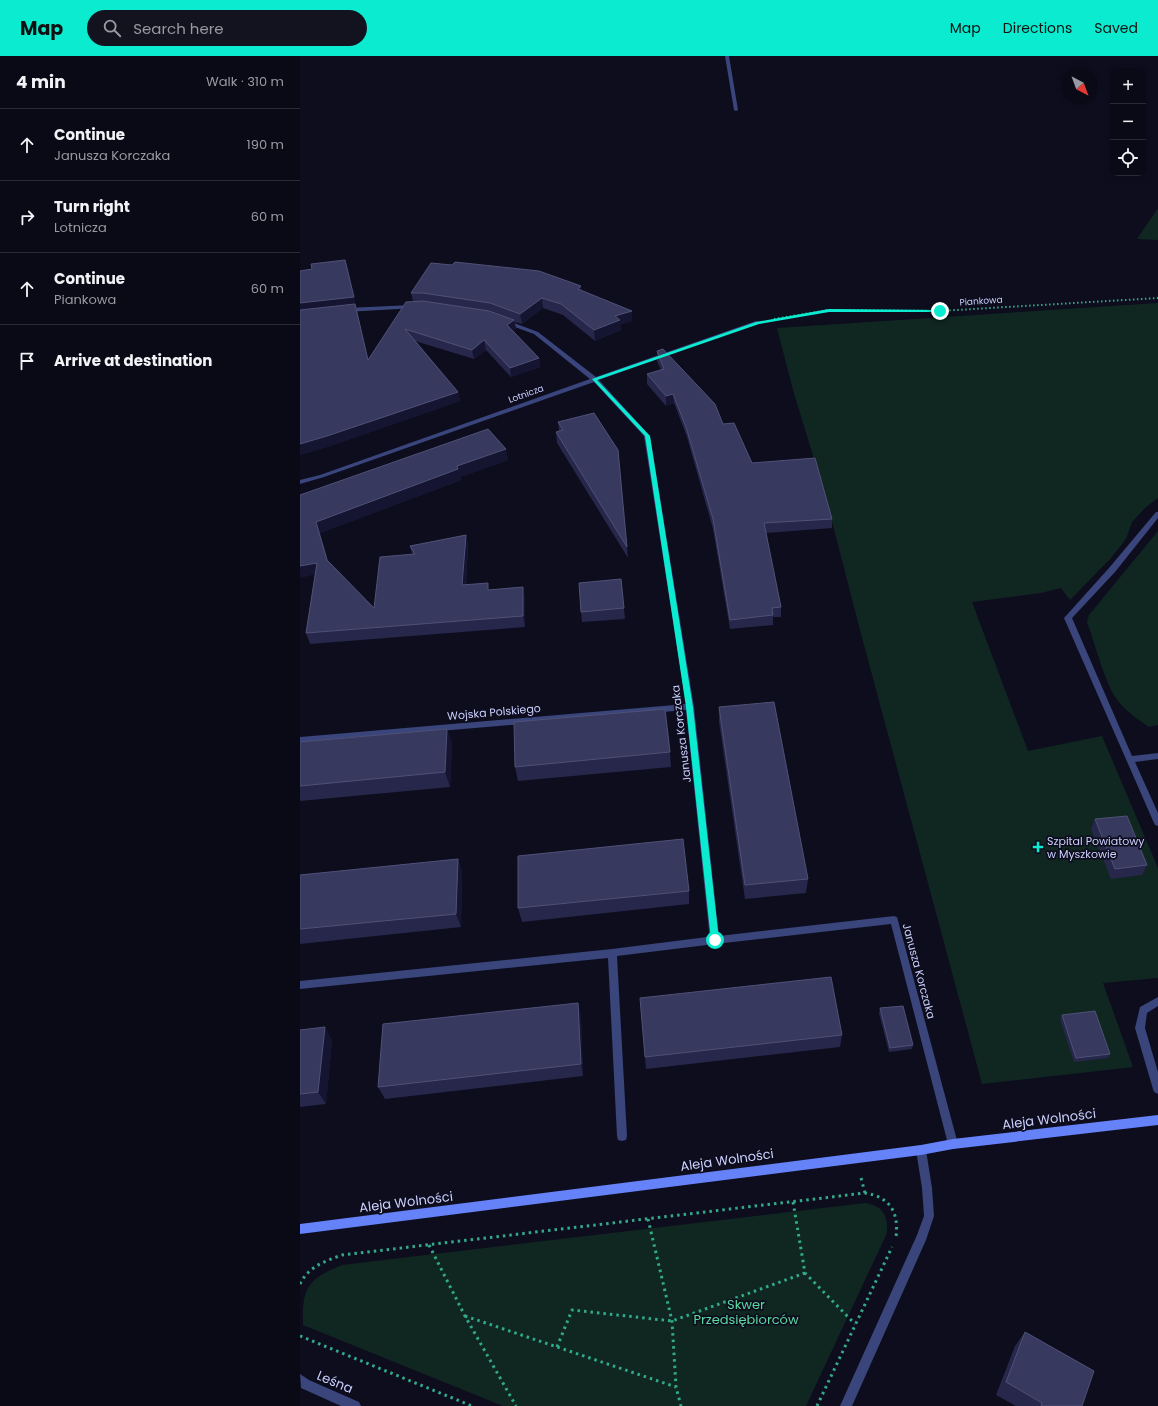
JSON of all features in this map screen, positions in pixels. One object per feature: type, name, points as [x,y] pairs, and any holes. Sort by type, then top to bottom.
[{"type":"street","points":[[727,56],[736,110]]},
{"type":"street","points":[[338,311],[418,307]]},
{"type":"street","name":"Janusza Korczaka","points":[[499,320],[536,333],[594,379],[647,436],[690,707],[715,940],[894,920],[953,1144]]},
{"type":"street","name":"Lotnicza","points":[[300,482],[322,476],[758,322]]},
{"type":"street","points":[[1158,514],[1112,570],[1068,618],[1158,823]]},
{"type":"street","name":"Wojska Polskiego","points":[[300,740],[690,707]]},
{"type":"street","points":[[1130,759],[1158,756]]},
{"type":"street","points":[[300,985],[612,953],[715,940]]},
{"type":"street","points":[[612,953],[622,1136]]},
{"type":"street","points":[[1158,1001],[1143,1010],[1140,1028],[1158,1088]]},
{"type":"street","name":"Aleja Wolności","points":[[300,1229],[921,1150],[953,1144],[1158,1120]]},
{"type":"street","points":[[846,1406],[922,1236],[929,1216],[927,1188],[921,1150]]},
{"type":"street","name":"Leśna","points":[[302,1383],[355,1406]]},
{"type":"path","name":"Piankowa","points":[[758,322],[829,310],[940,311],[1158,298]]},
{"type":"path","points":[[300,1284],[318,1264],[342,1255],[865,1193],[880,1196],[891,1207],[897,1221],[897,1236],[817,1406]]},
{"type":"path","points":[[793,1202],[805,1273],[856,1324]]},
{"type":"path","points":[[648,1219],[672,1321],[676,1387],[681,1406]]},
{"type":"path","points":[[429,1245],[465,1316],[516,1406]]},
{"type":"path","points":[[557,1347],[572,1310],[672,1321],[805,1273]]},
{"type":"path","points":[[465,1316],[676,1387]]},
{"type":"path","points":[[300,1336],[472,1406]]},
{"type":"green space","points":[[1158,208],[1158,240],[1137,239]]},
{"type":"green space","name":"Szpital Powiatowy w Myszkowie","points":[[1158,303],[1158,498],[1146,507],[1132,522],[1126,539],[1111,558],[1070,600],[1061,588],[1041,593],[972,602],[1028,751],[1102,736],[1158,868],[1158,978],[1103,983],[1133,1067],[982,1084],[826,498],[793,390],[777,328]]},
{"type":"green space","points":[[1158,531],[1158,725],[1149,727],[1127,711],[1114,696],[1104,673],[1087,622],[1089,615]]},
{"type":"green space","name":"Skwer Przedsiębiorców","points":[[865,1203],[876,1206],[883,1212],[887,1221],[887,1233],[806,1406],[503,1406],[303,1325],[304,1302],[309,1286],[321,1275],[342,1265]]},
{"type":"building","points":[[345,260],[354,297],[300,303],[300,271],[312,269],[311,264]]},
{"type":"building","points":[[455,262],[539,271],[581,286],[578,289],[632,311],[615,316],[620,320],[594,330],[561,304],[542,298],[520,314],[490,303],[423,293],[411,293],[431,263],[452,265]]},
{"type":"building","points":[[423,301],[489,311],[514,320],[507,325],[539,358],[510,368],[484,340],[472,350],[405,329],[458,392],[300,444],[300,310],[355,304],[368,360],[406,302]]},
{"type":"building","points":[[663,349],[715,404],[723,424],[734,423],[752,463],[815,458],[832,519],[764,523],[781,607],[772,608],[773,615],[730,620],[713,519],[686,427],[673,394],[666,396],[647,374],[664,369],[657,351]]},
{"type":"building","points":[[594,413],[618,450],[627,547],[556,432],[563,430],[558,422]]},
{"type":"building","points":[[488,429],[506,449],[457,466],[458,469],[316,522],[327,560],[374,608],[380,557],[415,554],[410,546],[466,535],[462,585],[488,583],[488,590],[523,587],[523,616],[306,633],[317,563],[300,566],[300,495]]},
{"type":"building","points":[[621,579],[624,608],[581,612],[579,583]]},
{"type":"building","points":[[774,702],[808,879],[745,885],[719,707]]},
{"type":"building","points":[[665,709],[670,752],[515,767],[514,722]]},
{"type":"building","points":[[447,729],[445,772],[300,786],[300,742]]},
{"type":"building","points":[[1127,816],[1147,865],[1115,869],[1095,819]]},
{"type":"building","points":[[683,839],[689,891],[518,908],[518,856]]},
{"type":"building","points":[[458,859],[456,914],[300,929],[300,875]]},
{"type":"building","points":[[831,977],[842,1035],[645,1057],[640,998]]},
{"type":"building","points":[[578,1003],[581,1064],[378,1087],[383,1024]]},
{"type":"building","points":[[903,1006],[913,1045],[890,1048],[880,1008]]},
{"type":"building","points":[[1095,1011],[1110,1054],[1076,1058],[1062,1015]]},
{"type":"building","points":[[325,1027],[318,1092],[300,1094],[300,1030]]},
{"type":"building","points":[[1025,1332],[1094,1371],[1082,1406],[1041,1406],[1042,1403],[1006,1382]]},
{"type":"place","name":"Szpital Powiatowy w Myszkowie","points":[[1038,847]]},
{"type":"route","points":[[715,940],[690,707],[647,436],[594,379],[758,322],[829,310],[940,311]]}]
